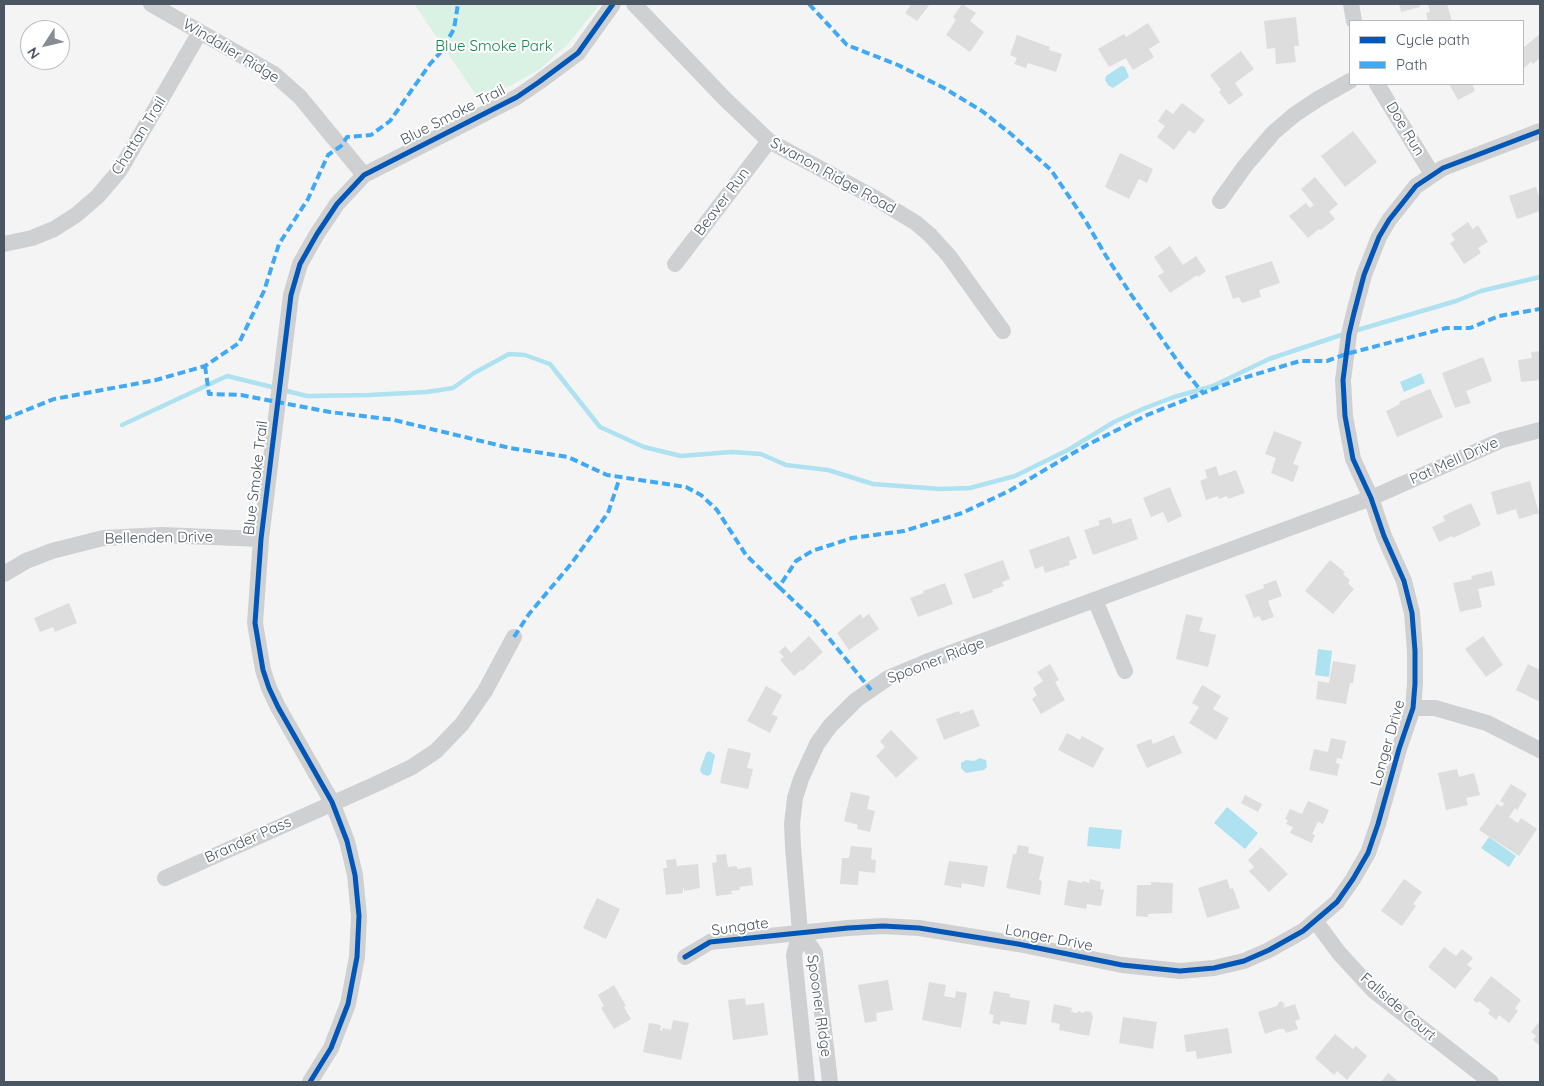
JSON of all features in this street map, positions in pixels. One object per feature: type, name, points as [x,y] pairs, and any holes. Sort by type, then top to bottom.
[{"type":"street","name":"Windalier Ridge","points":[[151,4],[274,74],[300,96],[364,175]]},
{"type":"street","name":"Blue Smoke Trail","points":[[310,1082],[330,1048],[348,1004],[357,957],[359,916],[355,875],[347,841],[332,802],[278,707],[263,670],[255,623],[261,539],[290,295],[300,264],[326,219],[364,175],[517,96],[539,82],[578,53],[613,4]]},
{"type":"street","name":"Swanon Ridge Road","points":[[634,4],[768,141],[875,198],[916,223],[930,235],[949,256],[1003,331]]},
{"type":"street","points":[[1351,4],[1354,20]]},
{"type":"street","name":"Chattan Trail","points":[[4,244],[32,238],[54,229],[76,215],[98,196],[120,170],[200,32]]},
{"type":"street","points":[[1220,201],[1249,161],[1273,133],[1318,99],[1349,82]]},
{"type":"street","name":"Doe Run","points":[[1378,85],[1432,174]]},
{"type":"street","name":"Longer Drive","points":[[800,932],[883,926],[919,928],[1018,944],[1122,965],[1180,971],[1214,968],[1244,961],[1269,950],[1303,931],[1316,922],[1337,902],[1368,853],[1380,821],[1399,749],[1414,708],[1416,651],[1412,613],[1404,581],[1353,458],[1345,416],[1342,380],[1350,328],[1364,275],[1379,237],[1389,220],[1416,186],[1443,168],[1540,131]]},
{"type":"street","name":"Beaver Run","points":[[675,264],[768,141]]},
{"type":"street","name":"Pat Mell Drive","points":[[1370,498],[1502,440],[1540,430]]},
{"type":"street","name":"Spooner Ridge","points":[[807,1082],[794,955],[800,932],[792,847],[792,824],[795,798],[809,760],[830,726],[856,700],[888,678],[926,662],[1370,498]]},
{"type":"street","name":"Bellenden Drive","points":[[4,574],[26,561],[52,551],[103,538],[162,535],[261,539]]},
{"type":"street","points":[[1095,600],[1124,671]]},
{"type":"street","name":"Brander Pass","points":[[165,878],[412,767],[436,751],[462,724],[485,692],[514,636]]},
{"type":"street","points":[[1414,708],[1435,708],[1488,723],[1540,750]]},
{"type":"street","name":"Fallside Court","points":[[1316,922],[1339,953],[1374,991],[1491,1082]]},
{"type":"street","name":"Sungate","points":[[686,957],[710,942],[800,932]]},
{"type":"street","name":"Spooner RIdge","points":[[800,932],[814,953],[830,1082]]},
{"type":"green space","name":"Blue Smoke Park","points":[[414,4],[600,4],[569,43],[540,69],[481,102]]},
{"type":"water","points":[[1121,66],[1125,67],[1129,77],[1113,88],[1105,80],[1106,76]]},
{"type":"water","points":[[1421,373],[1425,383],[1404,392],[1400,382]]},
{"type":"water","points":[[1318,649],[1332,651],[1329,677],[1315,675]]},
{"type":"water","points":[[709,751],[715,755],[711,774],[708,776],[702,774],[700,770],[706,753]]},
{"type":"water","points":[[980,758],[986,760],[987,767],[984,770],[966,773],[961,768],[961,763],[966,760],[974,761]]},
{"type":"water","points":[[1227,807],[1258,833],[1245,849],[1214,823]]},
{"type":"water","points":[[1089,827],[1122,830],[1120,849],[1087,846]]},
{"type":"water","points":[[1489,837],[1516,856],[1509,867],[1481,848]]},
{"type":"building","points":[[908,4],[930,4],[917,21],[905,13],[910,6]]},
{"type":"building","points":[[962,4],[976,13],[970,21],[984,32],[970,52],[946,35],[956,20],[953,17]]},
{"type":"building","points":[[1399,4],[1419,4],[1420,7],[1401,12]]},
{"type":"building","points":[[1428,4],[1447,4],[1452,20],[1428,20],[1426,13],[1430,12]]},
{"type":"building","points":[[1296,17],[1299,46],[1294,46],[1296,62],[1276,64],[1275,48],[1267,49],[1264,21]]},
{"type":"building","points":[[1148,23],[1160,42],[1149,49],[1154,57],[1133,70],[1126,58],[1109,67],[1098,49],[1124,34],[1126,37]]},
{"type":"building","points":[[1540,34],[1540,60],[1533,64],[1531,62],[1524,68],[1524,47]]},
{"type":"building","points":[[1017,35],[1050,47],[1049,50],[1062,54],[1056,72],[1028,63],[1026,68],[1014,64],[1017,58],[1010,55]]},
{"type":"building","points":[[1241,51],[1254,69],[1235,83],[1243,95],[1229,105],[1210,75]]},
{"type":"building","points":[[1450,85],[1472,85],[1475,91],[1458,100]]},
{"type":"building","points":[[1182,103],[1205,120],[1194,134],[1189,130],[1174,150],[1157,137],[1165,126],[1158,121],[1166,109],[1173,114]]},
{"type":"building","points":[[1353,131],[1377,162],[1345,187],[1321,156]]},
{"type":"building","points":[[1120,153],[1153,169],[1147,183],[1139,179],[1129,199],[1105,187]]},
{"type":"building","points":[[1315,177],[1338,204],[1329,212],[1335,219],[1308,238],[1289,216],[1306,203],[1310,208],[1314,205],[1301,189]]},
{"type":"building","points":[[1536,187],[1540,200],[1540,211],[1517,219],[1509,196]]},
{"type":"building","points":[[1468,222],[1473,229],[1478,225],[1488,242],[1478,248],[1481,253],[1464,264],[1450,243],[1455,240],[1451,234]]},
{"type":"building","points":[[1170,246],[1183,265],[1196,256],[1206,271],[1170,293],[1158,276],[1164,272],[1154,257]]},
{"type":"building","points":[[1272,261],[1280,283],[1259,290],[1261,297],[1242,303],[1239,297],[1233,299],[1225,276]]},
{"type":"building","points":[[1540,351],[1540,380],[1521,382],[1518,360],[1532,358],[1531,352]]},
{"type":"building","points":[[1483,357],[1492,381],[1466,391],[1471,403],[1455,408],[1442,373]]},
{"type":"building","points":[[1430,389],[1443,417],[1397,437],[1386,411],[1400,404],[1399,402]]},
{"type":"building","points":[[1274,431],[1302,442],[1293,464],[1299,466],[1293,482],[1271,473],[1276,458],[1265,454]]},
{"type":"building","points":[[1216,466],[1219,476],[1236,470],[1245,493],[1228,499],[1227,496],[1219,499],[1218,496],[1206,500],[1200,481],[1207,478],[1205,470]]},
{"type":"building","points":[[1530,481],[1539,513],[1519,519],[1516,509],[1497,515],[1491,492]]},
{"type":"building","points":[[1170,487],[1182,516],[1168,523],[1163,512],[1151,517],[1143,498]]},
{"type":"building","points":[[1471,503],[1481,525],[1453,538],[1452,536],[1439,542],[1432,527],[1445,521],[1443,516]]},
{"type":"building","points":[[1110,517],[1113,524],[1131,518],[1138,539],[1093,555],[1084,530],[1100,525],[1098,521]]},
{"type":"building","points":[[1069,536],[1077,558],[1069,561],[1070,565],[1045,573],[1043,566],[1035,569],[1029,550]]},
{"type":"building","points":[[1003,560],[1010,579],[1002,582],[1004,586],[992,590],[993,592],[973,599],[964,574]]},
{"type":"building","points":[[1330,560],[1345,572],[1343,574],[1350,580],[1348,583],[1354,589],[1333,614],[1305,591]]},
{"type":"building","points":[[1492,571],[1495,585],[1478,589],[1482,607],[1460,612],[1453,583],[1472,579],[1471,576]]},
{"type":"building","points":[[1276,580],[1282,596],[1268,601],[1274,617],[1262,621],[1259,616],[1254,618],[1245,595],[1264,588],[1263,585]]},
{"type":"building","points":[[945,583],[953,604],[918,617],[910,598]]},
{"type":"building","points":[[69,603],[77,623],[55,632],[53,627],[40,632],[34,618]]},
{"type":"building","points":[[860,614],[863,618],[869,614],[879,629],[849,650],[837,633]]},
{"type":"building","points":[[1186,614],[1203,618],[1199,631],[1216,635],[1208,667],[1176,659]]},
{"type":"building","points":[[809,636],[823,652],[794,676],[780,660],[784,657],[779,652],[785,646],[791,653]]},
{"type":"building","points":[[1483,636],[1503,665],[1486,677],[1465,649]]},
{"type":"building","points":[[1333,661],[1356,665],[1353,683],[1350,683],[1346,704],[1316,699],[1318,681],[1329,683]]},
{"type":"building","points":[[1050,664],[1059,680],[1055,682],[1065,700],[1041,714],[1032,699],[1037,695],[1033,688],[1043,681],[1037,672]]},
{"type":"building","points":[[1528,664],[1540,670],[1540,702],[1516,690]]},
{"type":"building","points":[[1202,685],[1221,696],[1213,709],[1229,718],[1216,740],[1189,723],[1199,707],[1192,703]]},
{"type":"building","points":[[766,686],[782,695],[772,714],[778,717],[770,733],[747,721]]},
{"type":"building","points":[[973,709],[980,726],[944,740],[936,719],[959,711],[960,714]]},
{"type":"building","points":[[891,730],[918,758],[896,778],[876,756],[885,747],[880,741]]},
{"type":"building","points":[[1067,733],[1080,740],[1082,736],[1104,748],[1093,768],[1058,750]]},
{"type":"building","points":[[1174,735],[1182,753],[1147,768],[1136,745],[1151,739],[1153,744]]},
{"type":"building","points":[[1331,738],[1346,741],[1342,759],[1337,758],[1336,763],[1340,764],[1337,776],[1309,770],[1314,749],[1328,752]]},
{"type":"building","points":[[728,748],[751,753],[747,768],[753,769],[748,789],[720,783]]},
{"type":"building","points":[[1457,769],[1459,777],[1474,773],[1480,795],[1466,798],[1468,805],[1446,810],[1438,773]]},
{"type":"building","points":[[1511,784],[1527,794],[1517,810],[1515,808],[1509,817],[1518,823],[1521,818],[1537,829],[1519,856],[1479,830],[1497,804],[1502,807],[1504,803],[1500,801]]},
{"type":"building","points":[[851,792],[870,796],[867,809],[875,811],[870,832],[857,829],[858,825],[844,821]]},
{"type":"building","points":[[1245,795],[1262,804],[1258,812],[1241,803]]},
{"type":"building","points":[[1308,801],[1329,810],[1323,824],[1318,822],[1312,834],[1315,835],[1312,843],[1290,833],[1293,827],[1286,824],[1288,820],[1285,819],[1290,809],[1302,814]]},
{"type":"building","points":[[1018,845],[1029,847],[1028,853],[1044,857],[1039,880],[1042,881],[1040,895],[1006,888],[1013,854],[1016,854]]},
{"type":"building","points":[[851,846],[872,848],[871,859],[876,860],[875,873],[859,871],[858,885],[840,884],[842,858],[849,858]]},
{"type":"building","points":[[1261,847],[1288,874],[1269,892],[1249,871],[1254,867],[1248,860]]},
{"type":"building","points":[[726,854],[728,867],[737,866],[737,869],[751,867],[753,885],[739,887],[740,890],[731,891],[732,894],[716,896],[712,863],[717,862],[716,855]]},
{"type":"building","points":[[676,859],[677,866],[698,864],[700,888],[684,891],[683,888],[683,893],[666,895],[663,868],[667,868],[666,860]]},
{"type":"building","points":[[949,861],[988,866],[984,887],[962,883],[961,888],[944,885]]},
{"type":"building","points":[[1090,879],[1101,882],[1100,889],[1104,890],[1101,906],[1087,904],[1086,909],[1064,905],[1068,880],[1089,883]]},
{"type":"building","points":[[1227,879],[1230,889],[1233,888],[1240,908],[1207,918],[1198,888]]},
{"type":"building","points":[[1404,879],[1422,892],[1413,904],[1416,906],[1402,926],[1381,911]]},
{"type":"building","points":[[1151,882],[1173,883],[1172,913],[1148,914],[1148,917],[1136,916],[1137,885],[1151,885]]},
{"type":"building","points":[[597,898],[620,909],[606,939],[583,928]]},
{"type":"building","points":[[1444,947],[1456,956],[1462,949],[1473,958],[1467,965],[1472,968],[1455,989],[1428,967]]},
{"type":"building","points":[[1491,976],[1521,1000],[1515,1008],[1518,1011],[1509,1023],[1499,1015],[1496,1020],[1488,1013],[1490,1010],[1479,1001],[1477,1003],[1473,1000]]},
{"type":"building","points":[[888,980],[893,1010],[876,1013],[877,1021],[865,1023],[858,985]]},
{"type":"building","points":[[929,982],[946,985],[944,996],[955,998],[956,991],[967,993],[961,1028],[922,1020]]},
{"type":"building","points":[[614,985],[631,1019],[614,1029],[601,1008],[604,1006],[598,995]]},
{"type":"building","points":[[994,991],[1010,994],[1009,997],[1030,1001],[1026,1025],[1001,1021],[1000,1025],[992,1023],[994,1015],[989,1014]]},
{"type":"building","points":[[745,998],[746,1005],[764,1003],[768,1035],[733,1040],[728,1000]]},
{"type":"building","points":[[1280,1001],[1285,1004],[1283,1008],[1295,1004],[1300,1019],[1295,1021],[1298,1029],[1286,1033],[1284,1029],[1279,1029],[1265,1034],[1258,1012],[1277,1006]]},
{"type":"building","points":[[1054,1004],[1072,1008],[1071,1012],[1091,1012],[1093,1017],[1089,1036],[1059,1030],[1060,1024],[1051,1022]]},
{"type":"building","points":[[1123,1017],[1157,1022],[1153,1049],[1119,1043]]},
{"type":"building","points":[[673,1020],[689,1023],[681,1060],[643,1052],[649,1023],[661,1025],[660,1030],[662,1031],[663,1028],[671,1030]]},
{"type":"building","points":[[1540,1021],[1540,1046],[1533,1040],[1536,1036],[1531,1032]]},
{"type":"building","points":[[1228,1028],[1232,1053],[1197,1059],[1196,1051],[1186,1052],[1184,1035]]},
{"type":"building","points":[[1335,1034],[1353,1049],[1356,1046],[1367,1056],[1347,1080],[1337,1071],[1334,1075],[1315,1058]]},
{"type":"building","points":[[1388,1073],[1397,1080],[1395,1082],[1381,1082]]},
{"type":"waterway","points":[[1354,331],[1456,301],[1481,291],[1540,277]]},
{"type":"waterway","points":[[283,390],[307,396],[427,392],[453,388],[474,373],[509,354],[525,355],[550,364],[600,427],[644,447],[681,456],[732,452],[761,454],[786,465],[828,470],[873,484],[940,489],[970,488],[1015,476],[1068,450],[1114,422],[1145,408],[1174,397],[1213,386],[1269,359],[1344,334]]},
{"type":"waterway","points":[[122,425],[227,376],[276,388]]},
{"type":"marked path","points":[[4,419],[54,399],[156,380],[205,366],[239,343],[264,291],[279,244],[308,199],[328,155],[341,146],[347,137],[371,135],[390,121],[430,64],[440,53],[454,29],[458,4]]},
{"type":"marked path","points":[[809,4],[847,45],[898,65],[944,88],[982,111],[1051,170],[1085,220],[1130,293],[1183,369],[1203,393],[1240,379],[1300,361],[1327,361],[1346,354],[1446,328],[1470,328],[1499,316],[1540,309]]},
{"type":"marked path","points":[[205,366],[209,394],[241,395],[330,412],[394,420],[510,448],[568,457],[607,475],[686,487],[701,495],[717,510],[746,555],[779,587],[796,561],[812,551],[852,538],[904,531],[962,513],[1009,491],[1087,445],[1147,415],[1203,393]]},
{"type":"marked path","points":[[514,637],[529,614],[571,564],[608,513],[620,477]]},
{"type":"marked path","points":[[779,587],[815,621],[871,690]]},
{"type":"cycle path","points":[[310,1082],[331,1048],[348,1004],[357,957],[359,916],[355,875],[347,841],[332,802],[269,688],[263,670],[255,623],[261,539],[291,295],[300,264],[317,234],[337,204],[364,175],[517,97],[539,82],[578,53],[613,4]]},
{"type":"cycle path","points":[[685,957],[710,942],[883,926],[919,928],[1018,944],[1122,965],[1180,971],[1214,968],[1244,961],[1269,950],[1303,931],[1337,902],[1368,853],[1413,708],[1415,684],[1412,613],[1404,581],[1384,536],[1371,498],[1353,459],[1345,416],[1343,380],[1349,334],[1364,275],[1379,237],[1389,220],[1416,186],[1443,168],[1540,131]]}]
